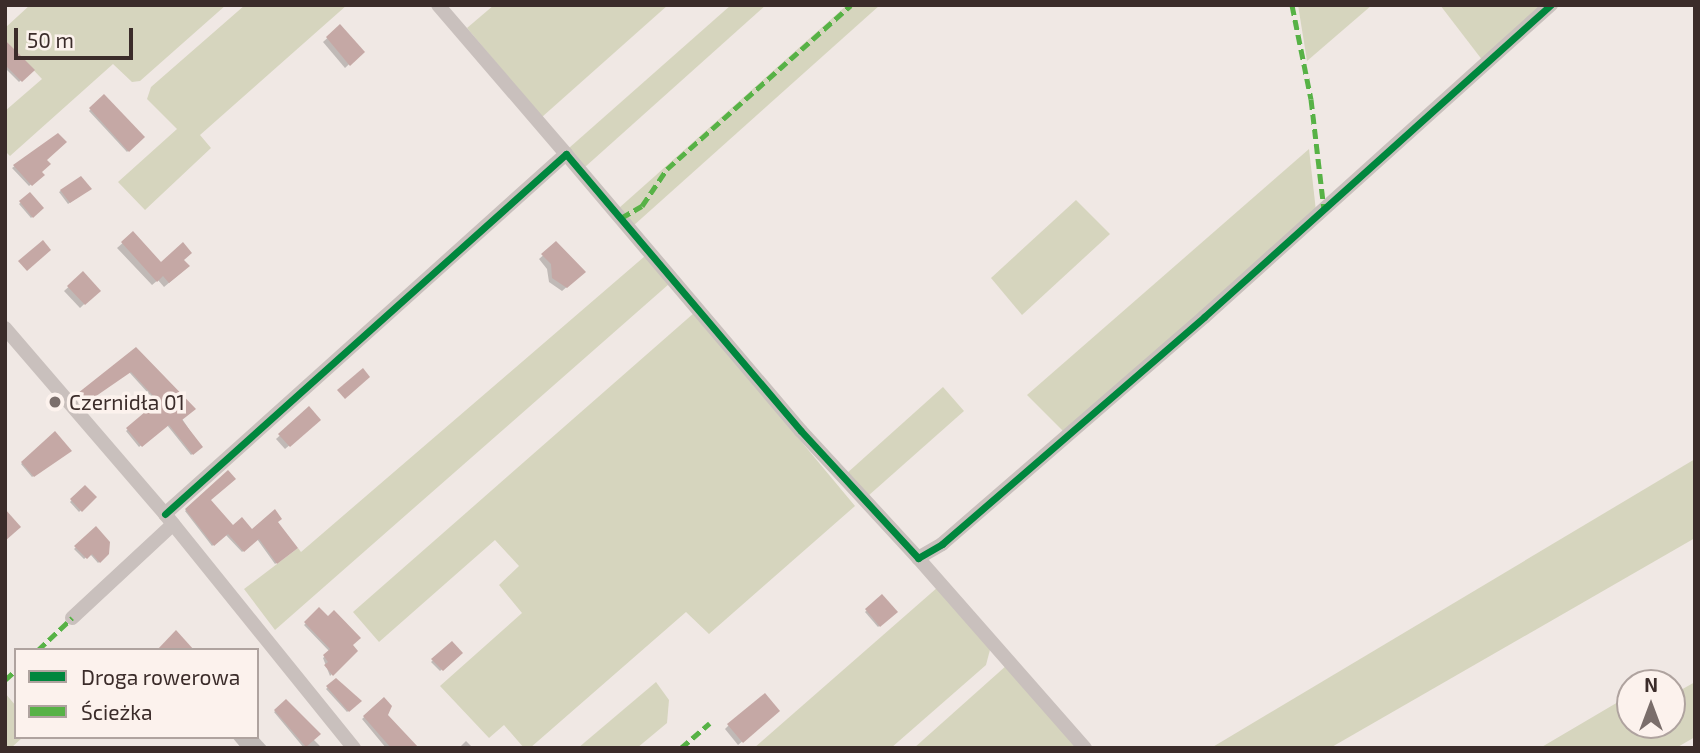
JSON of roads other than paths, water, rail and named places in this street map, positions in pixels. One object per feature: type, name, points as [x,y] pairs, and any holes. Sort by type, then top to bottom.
[{"type":"street","points":[[438,5],[801,431],[918,558],[1085,748]]},
{"type":"street","points":[[918,558],[942,544],[1183,335],[1552,5]]},
{"type":"street","points":[[72,618],[169,519],[566,154]]},
{"type":"street","points":[[5,328],[169,519],[354,748]]},
{"type":"place","name":"Czernidła 01","points":[[55,402]]}]
